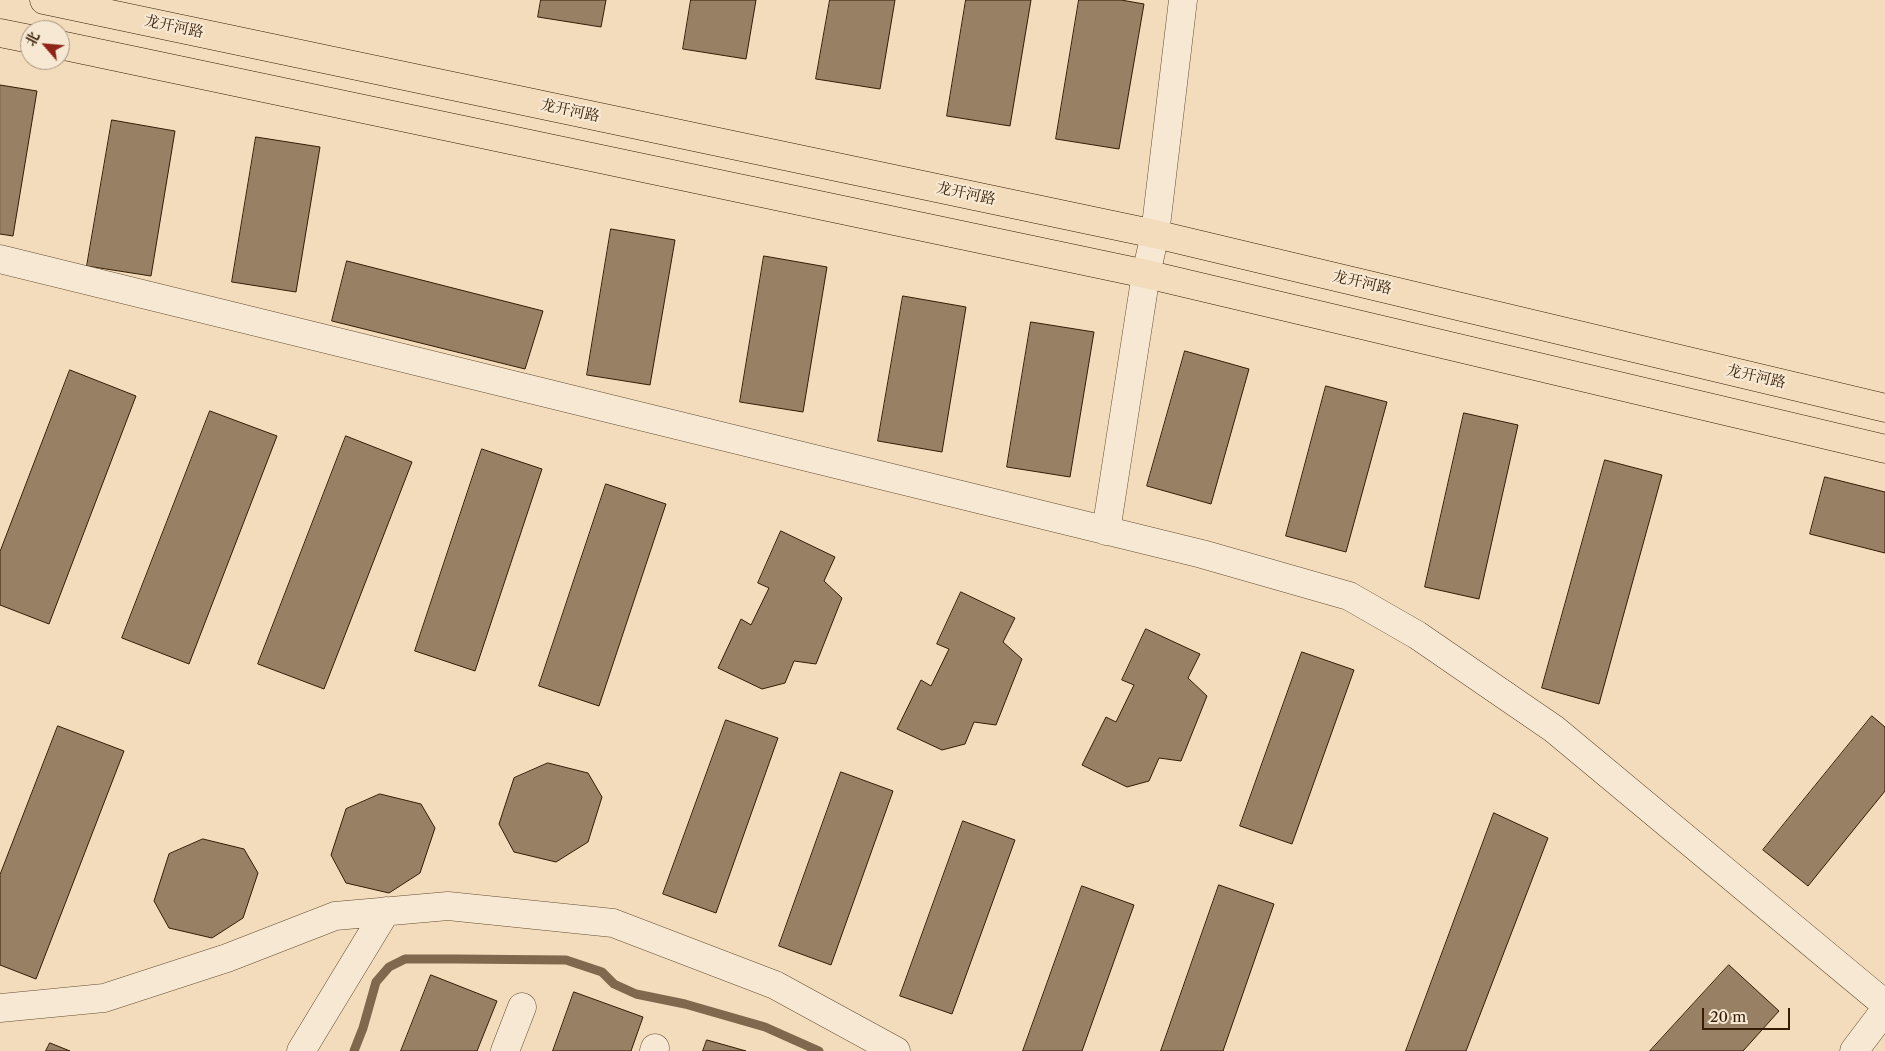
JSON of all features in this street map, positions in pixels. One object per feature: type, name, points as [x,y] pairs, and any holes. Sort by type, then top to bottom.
[{"type":"main road","name":"龙开河路","points":[[44,0],[1155,234],[1885,408]]},
{"type":"main road","points":[[0,33],[20,37]]},
{"type":"main road","points":[[70,47],[1146,274],[1885,450]]},
{"type":"street","points":[[1106,531],[1146,274],[1155,234],[1183,0]]},
{"type":"street","points":[[0,259],[1202,554],[1349,596],[1417,635],[1554,729],[1885,1004]]},
{"type":"street","points":[[0,1008],[104,998],[227,958],[335,916],[448,906],[612,923],[775,985],[896,1051]]},
{"type":"street","points":[[301,1051],[386,911]]},
{"type":"street","points":[[505,1051],[522,1007]]},
{"type":"street","points":[[1854,1051],[1885,1010]]},
{"type":"building","points":[[541,0],[606,0],[601,27],[538,17]]},
{"type":"building","points":[[691,0],[756,0],[746,59],[683,49]]},
{"type":"building","points":[[830,0],[895,0],[880,89],[816,79]]},
{"type":"building","points":[[966,0],[1031,0],[1010,126],[947,116]]},
{"type":"building","points":[[1079,0],[1121,0],[1144,4],[1119,149],[1056,139]]},
{"type":"building","points":[[0,85],[37,91],[13,236],[0,234]]},
{"type":"building","points":[[112,120],[175,131],[151,276],[87,266]]},
{"type":"building","points":[[256,137],[320,147],[296,292],[232,282]]},
{"type":"building","points":[[611,229],[675,240],[650,385],[587,375]]},
{"type":"building","points":[[764,256],[827,267],[803,412],[740,402]]},
{"type":"building","points":[[347,261],[543,311],[525,369],[332,321]]},
{"type":"building","points":[[903,296],[966,307],[942,452],[878,441]]},
{"type":"building","points":[[1031,322],[1094,332],[1070,477],[1007,467]]},
{"type":"building","points":[[1185,351],[1249,369],[1211,504],[1147,486]]},
{"type":"building","points":[[70,370],[136,396],[49,624],[0,605],[0,552]]},
{"type":"building","points":[[1326,386],[1387,402],[1346,552],[1286,536]]},
{"type":"building","points":[[210,411],[277,436],[189,664],[122,638]]},
{"type":"building","points":[[1464,413],[1518,425],[1479,599],[1425,587]]},
{"type":"building","points":[[346,436],[412,462],[324,689],[258,664]]},
{"type":"building","points":[[482,449],[542,469],[475,671],[415,651]]},
{"type":"building","points":[[1605,460],[1662,475],[1599,704],[1542,688]]},
{"type":"building","points":[[1825,477],[1885,492],[1885,553],[1810,534]]},
{"type":"building","points":[[606,484],[666,504],[599,706],[539,686]]},
{"type":"building","points":[[781,531],[835,557],[824,581],[842,598],[816,664],[794,661],[785,683],[762,689],[718,668],[741,619],[751,625],[769,588],[758,583]]},
{"type":"building","points":[[961,592],[1015,618],[1003,642],[1022,659],[996,725],[974,722],[965,744],[942,750],[897,729],[921,680],[931,686],[949,649],[937,644]]},
{"type":"building","points":[[1146,629],[1200,654],[1188,678],[1207,696],[1181,761],[1159,758],[1149,781],[1127,787],[1082,765],[1106,717],[1116,722],[1134,685],[1122,680]]},
{"type":"building","points":[[1302,652],[1354,670],[1292,844],[1240,826]]},
{"type":"building","points":[[1872,716],[1885,727],[1885,791],[1808,886],[1763,850]]},
{"type":"building","points":[[726,720],[778,738],[716,913],[663,894]]},
{"type":"building","points":[[58,726],[124,751],[36,979],[0,965],[0,875]]},
{"type":"building","points":[[548,763],[588,773],[602,797],[588,842],[556,862],[514,852],[499,824],[514,778]]},
{"type":"building","points":[[841,772],[893,791],[831,965],[779,946]]},
{"type":"building","points":[[380,794],[421,804],[435,828],[420,873],[389,893],[346,883],[331,855],[346,809]]},
{"type":"building","points":[[1494,813],[1548,838],[1466,1051],[1406,1051]]},
{"type":"building","points":[[963,821],[1015,840],[952,1014],[900,996]]},
{"type":"building","points":[[203,839],[244,849],[258,873],[243,918],[212,938],[169,928],[154,901],[169,854]]},
{"type":"building","points":[[1219,885],[1274,904],[1223,1051],[1161,1051]]},
{"type":"building","points":[[1082,886],[1134,905],[1082,1051],[1023,1051]]},
{"type":"building","points":[[1729,965],[1779,1011],[1743,1051],[1650,1051]]},
{"type":"building","points":[[431,975],[497,1001],[477,1051],[401,1051]]},
{"type":"building","points":[[574,992],[643,1017],[631,1051],[553,1051]]},
{"type":"building","points":[[707,1040],[746,1051],[703,1051]]},
{"type":"building","points":[[50,1043],[70,1051],[46,1051]]},
{"type":"waterway","points":[[354,1051],[363,1028],[376,982],[389,967],[405,959],[566,960],[602,972],[614,984],[636,994],[685,1004],[765,1027],[819,1051]]}]
